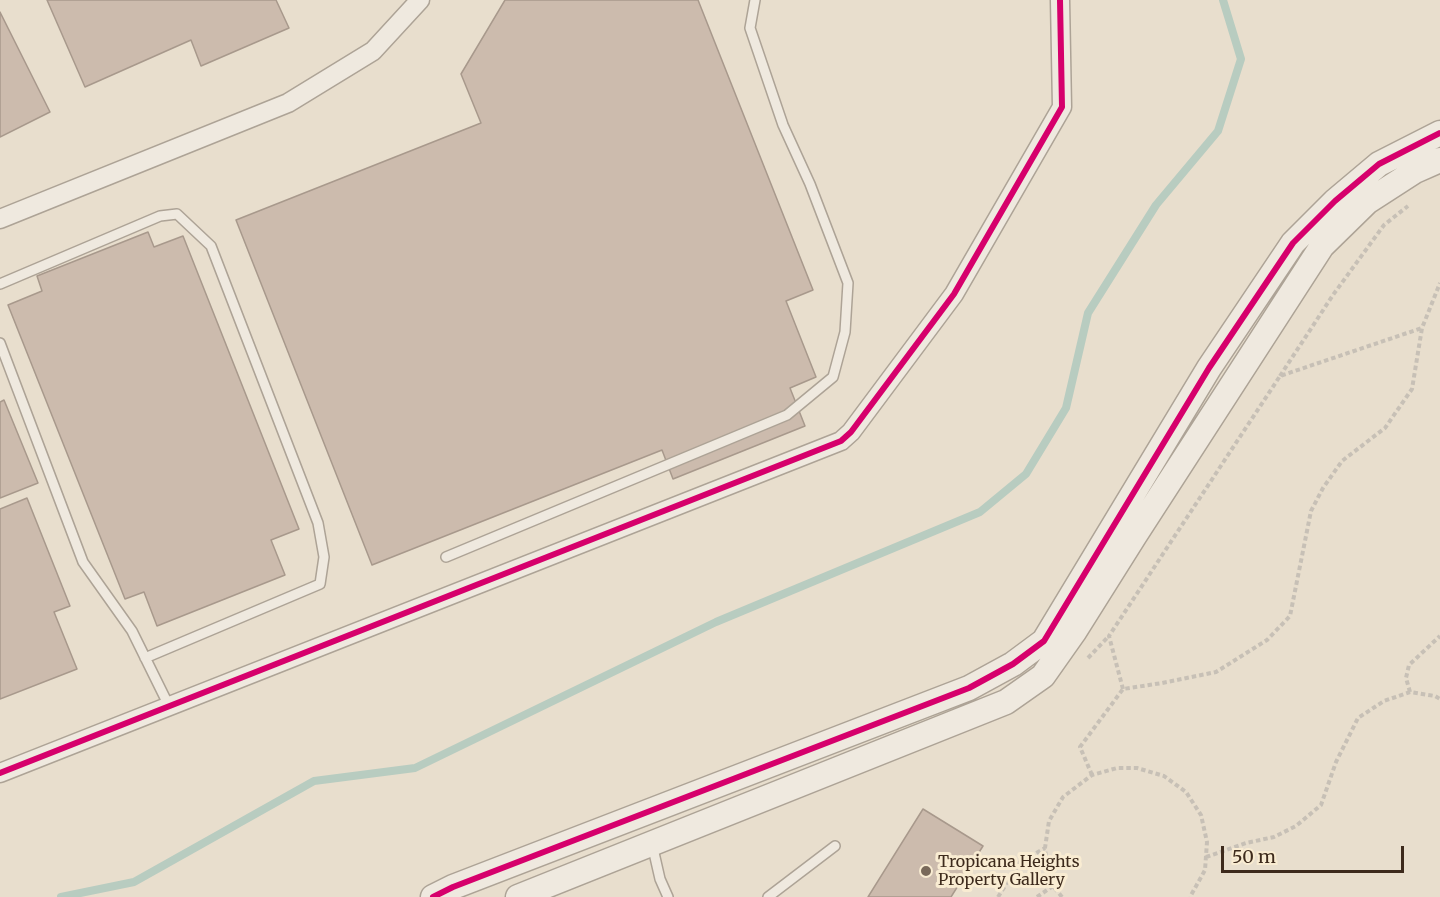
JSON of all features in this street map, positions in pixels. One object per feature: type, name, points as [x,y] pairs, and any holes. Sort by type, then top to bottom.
[{"type":"street","points":[[0,219],[288,104],[373,51],[420,0]]},
{"type":"street","points":[[0,773],[841,441],[852,432],[954,294],[1062,107],[1060,0]]},
{"type":"street","points":[[433,897],[453,887],[969,688],[1013,664],[1044,641],[1209,368],[1293,243],[1335,201],[1379,164],[1440,133]]},
{"type":"street","points":[[518,897],[1006,702],[1043,676],[1074,632],[1322,246],[1367,202],[1414,171],[1440,160]]},
{"type":"lane","points":[[446,557],[787,415],[833,377],[845,332],[848,284],[810,184],[783,125],[750,28],[755,0]]},
{"type":"lane","points":[[0,284],[160,216],[177,214],[211,246],[318,523],[324,557],[320,584],[146,658]]},
{"type":"lane","points":[[0,343],[83,562],[132,631],[169,706]]},
{"type":"lane","points":[[652,844],[660,879],[668,897]]},
{"type":"lane","points":[[768,897],[835,846]]},
{"type":"path","points":[[1123,689],[1109,636],[1333,295],[1384,225],[1415,201]]},
{"type":"path","points":[[1092,776],[1080,747],[1123,689],[1216,672],[1267,640],[1290,616],[1311,511],[1323,488],[1342,461],[1385,428],[1412,389],[1422,328],[1440,283]]},
{"type":"path","points":[[1280,376],[1422,328]]},
{"type":"path","points":[[1410,692],[1406,678],[1409,665],[1440,636]]},
{"type":"path","points":[[1206,857],[1246,843],[1274,837],[1296,826],[1321,805],[1336,762],[1358,718],[1384,701],[1410,692],[1440,699]]},
{"type":"path","points":[[1062,897],[1053,886],[1047,867],[1045,848],[1049,821],[1063,797],[1092,776],[1117,768],[1137,768],[1164,776],[1186,792],[1201,815],[1207,842],[1206,857],[1204,870],[1190,897]]},
{"type":"path","points":[[998,897],[1020,862],[1045,848]]},
{"type":"path","points":[[1037,897],[1053,886]]},
{"type":"building","points":[[47,0],[276,0],[289,28],[201,66],[191,40],[85,87]]},
{"type":"building","points":[[505,0],[698,0],[813,290],[786,301],[816,377],[790,388],[805,426],[673,479],[662,450],[372,565],[236,220],[481,123],[461,74]]},
{"type":"building","points":[[0,12],[50,112],[0,137]]},
{"type":"building","points":[[148,232],[154,247],[183,236],[299,529],[271,540],[285,575],[157,626],[144,592],[125,599],[8,305],[42,291],[37,276]]},
{"type":"building","points":[[4,400],[38,483],[0,498],[0,402]]},
{"type":"building","points":[[27,498],[70,606],[54,612],[77,669],[0,699],[0,509]]},
{"type":"building","name":"Tropicana Heights Property Gallery","points":[[923,809],[983,846],[951,897],[868,897]]},
{"type":"waterway","points":[[61,897],[134,882],[314,781],[415,768],[716,622],[980,512],[1026,474],[1066,408],[1088,313],[1156,205],[1218,131],[1241,59],[1223,0]]},
{"type":"cycle path","points":[[0,773],[841,441],[851,432],[954,294],[1062,107],[1060,0]]},
{"type":"cycle path","points":[[433,897],[453,887],[969,688],[1013,664],[1044,641],[1209,368],[1293,243],[1335,201],[1379,164],[1440,133]]},
{"type":"place","name":"Tropicana Heights Property Gallery","points":[[926,871]]}]
